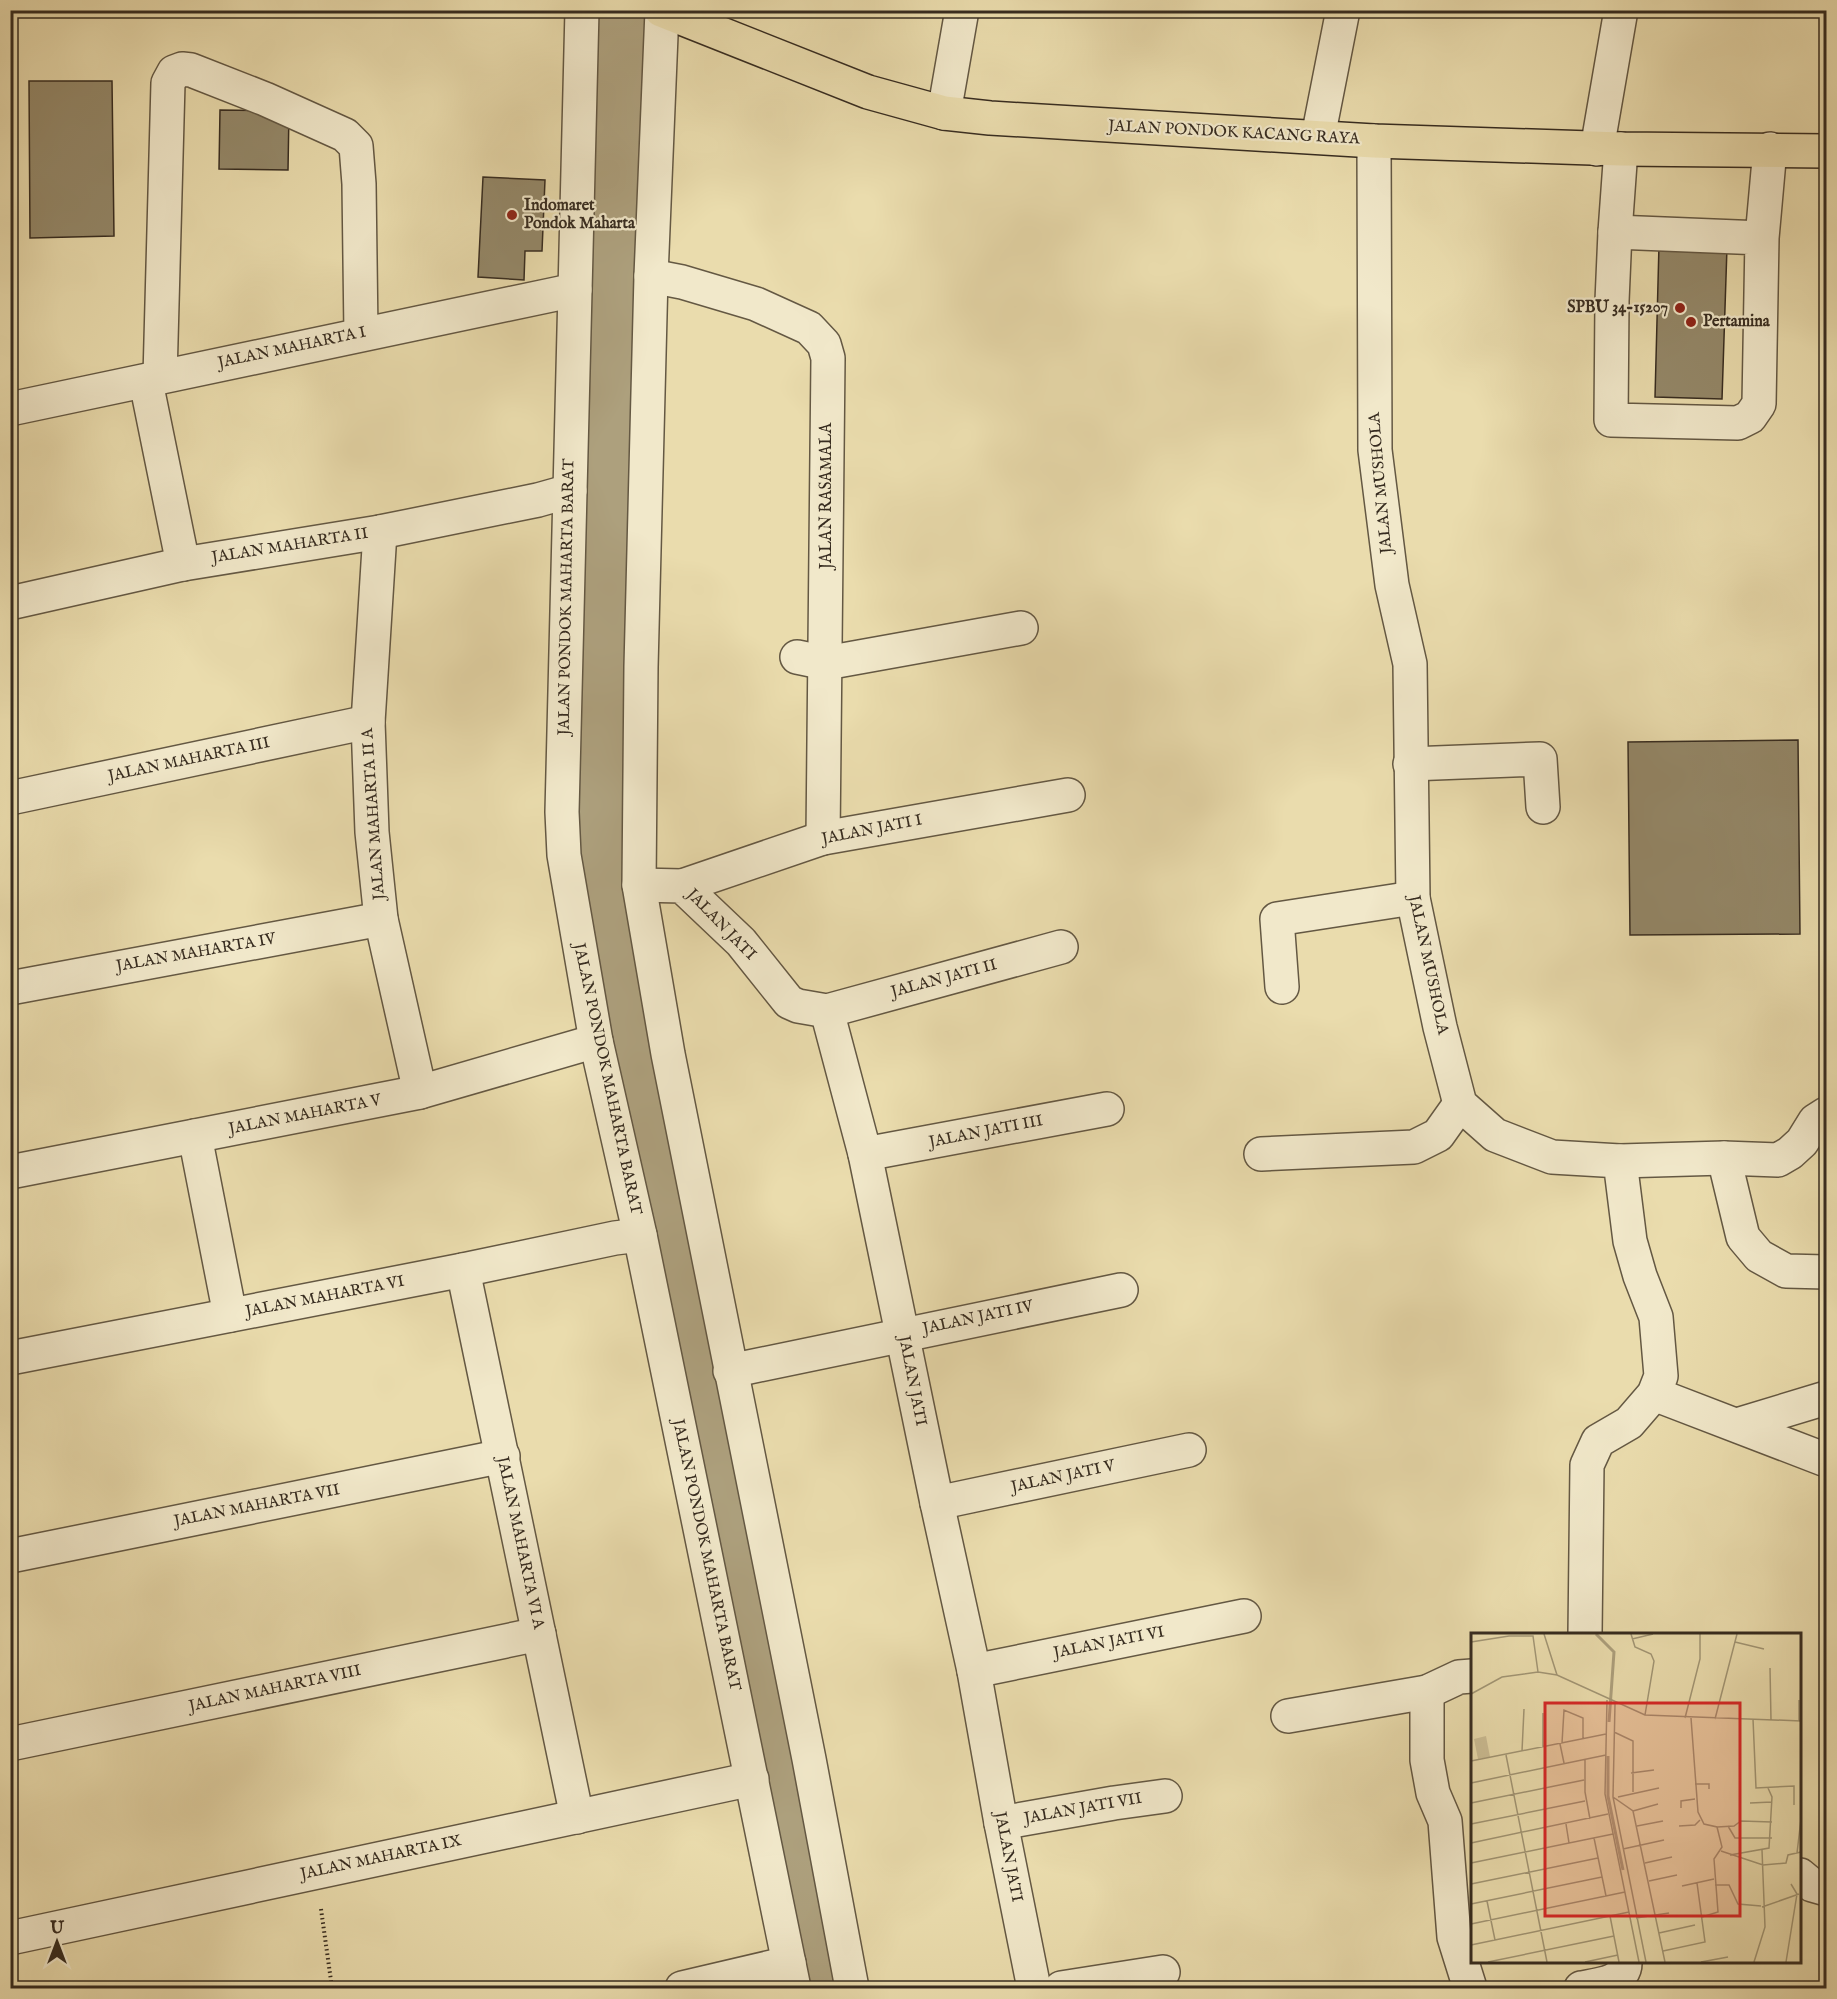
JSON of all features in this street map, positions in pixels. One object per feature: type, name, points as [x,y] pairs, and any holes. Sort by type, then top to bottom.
[{"type":"main road","name":"JALAN PONDOK KACANG RAYA","points":[[662,11],[868,92],[944,113],[1026,121],[1374,141],[1609,149],[1827,151]]},
{"type":"street","name":"JALAN PONDOK MAHARTA BARAT","points":[[582,10],[562,812],[564,855],[596,1041],[640,1234],[791,1976]]},
{"type":"street","points":[[944,113],[962,10]]},
{"type":"street","points":[[1318,137],[1343,10]]},
{"type":"street","points":[[1621,10],[1609,149],[1615,232],[1611,420],[1738,423],[1750,417],[1759,404],[1762,238],[1770,149]]},
{"type":"street","points":[[662,11],[651,276],[641,667],[639,885],[668,1054],[852,1989]]},
{"type":"street","points":[[183,564],[153,379],[168,83],[174,72],[182,69],[191,70],[265,99],[345,135],[356,146],[359,184],[361,334]]},
{"type":"street","name":"JALAN MUSHOLA","points":[[1374,141],[1375,450],[1392,585],[1410,664],[1413,898],[1440,1027],[1460,1104]]},
{"type":"street","points":[[1615,232],[1762,238]]},
{"type":"street","name":"JALAN RASAMALA","points":[[651,276],[682,282],[756,304],[809,327],[824,344],[828,358],[811,660],[823,838]]},
{"type":"street","name":"JALAN MAHARTA I","points":[[10,409],[575,290]]},
{"type":"street","name":"JALAN MAHARTA II","points":[[10,603],[183,564],[380,532],[538,500],[570,491]]},
{"type":"street","name":"JALAN MAHARTA II A","points":[[380,532],[368,722],[372,832],[381,919],[420,1092]]},
{"type":"street","points":[[811,660],[1021,628]]},
{"type":"street","name":"JALAN MAHARTA III","points":[[10,798],[368,722]]},
{"type":"street","points":[[1410,764],[1540,759],[1543,807]]},
{"type":"street","name":"JALAN JATI I","points":[[682,886],[823,838],[1068,795]]},
{"type":"street","name":"JALAN JATI","points":[[639,885],[682,886],[741,942],[789,1002],[798,1006],[827,1011],[865,1154],[974,1671],[1034,1989]]},
{"type":"street","points":[[1282,987],[1277,919],[1413,898]]},
{"type":"street","name":"JALAN MAHARTA IV","points":[[10,988],[381,919]]},
{"type":"street","name":"JALAN JATI II","points":[[827,1011],[1061,946]]},
{"type":"street","name":"JALAN MAHARTA V","points":[[10,1172],[420,1092],[596,1041]]},
{"type":"street","points":[[1261,1154],[1414,1147],[1438,1135],[1460,1104],[1495,1135],[1552,1157],[1620,1161],[1724,1158],[1778,1160],[1796,1148],[1815,1121],[1827,1114]]},
{"type":"street","name":"JALAN JATI III","points":[[865,1154],[1107,1109]]},
{"type":"street","points":[[195,1137],[230,1315]]},
{"type":"street","points":[[1724,1158],[1743,1237],[1759,1256],[1786,1271],[1827,1272]]},
{"type":"street","points":[[1585,1633],[1587,1465],[1598,1441],[1629,1423],[1654,1394],[1661,1376],[1656,1317],[1640,1276],[1630,1241],[1620,1161]]},
{"type":"street","name":"JALAN MAHARTA VI","points":[[10,1358],[640,1234]]},
{"type":"street","name":"JALAN MAHARTA VI A","points":[[464,1270],[577,1816]]},
{"type":"street","name":"JALAN JATI IV","points":[[730,1371],[1121,1290]]},
{"type":"street","points":[[1654,1394],[1827,1460]]},
{"type":"street","points":[[1737,1425],[1827,1398]]},
{"type":"street","name":"JALAN JATI V","points":[[937,1503],[1189,1450]]},
{"type":"street","name":"JALAN MAHARTA VII","points":[[10,1556],[502,1456]]},
{"type":"street","name":"JALAN JATI VI","points":[[974,1671],[1244,1616]]},
{"type":"street","name":"JALAN MAHARTA VIII","points":[[10,1744],[539,1634]]},
{"type":"street","points":[[1288,1716],[1427,1692],[1459,1677],[1471,1676]]},
{"type":"street","points":[[1427,1692],[1427,1760],[1433,1793],[1445,1821],[1454,1937],[1470,1989]]},
{"type":"street","name":"JALAN MAHARTA IX","points":[[10,1938],[752,1779]]},
{"type":"street","name":"JALAN JATI VII","points":[[1001,1823],[1165,1796]]},
{"type":"street","points":[[1801,1876],[1812,1885],[1827,1889]]},
{"type":"street","points":[[1061,1989],[1163,1971]]},
{"type":"street","points":[[1581,1989],[1619,1971]]},
{"type":"street","points":[[681,1989],[791,1976]]},
{"type":"path","points":[[317,1872],[332,1989]]},
{"type":"building","points":[[29,81],[112,81],[114,236],[30,238]]},
{"type":"building","points":[[220,110],[289,111],[288,170],[219,169]]},
{"type":"building","name":"Indomaret Pondok Maharta","points":[[483,177],[545,180],[542,251],[525,251],[524,280],[478,277]]},
{"type":"building","name":"Pertamina","points":[[1659,245],[1727,247],[1722,399],[1655,397]]},
{"type":"building","points":[[1798,740],[1800,934],[1630,935],[1628,742]]},
{"type":"waterway","points":[[614,10],[604,89],[593,683],[594,873],[818,1988]]},
{"type":"place","name":"Indomaret Pondok Maharta","points":[[512,215]]},
{"type":"place","name":"SPBU 34-15207","points":[[1680,308]]},
{"type":"place","name":"Pertamina","points":[[1691,322]]}]
